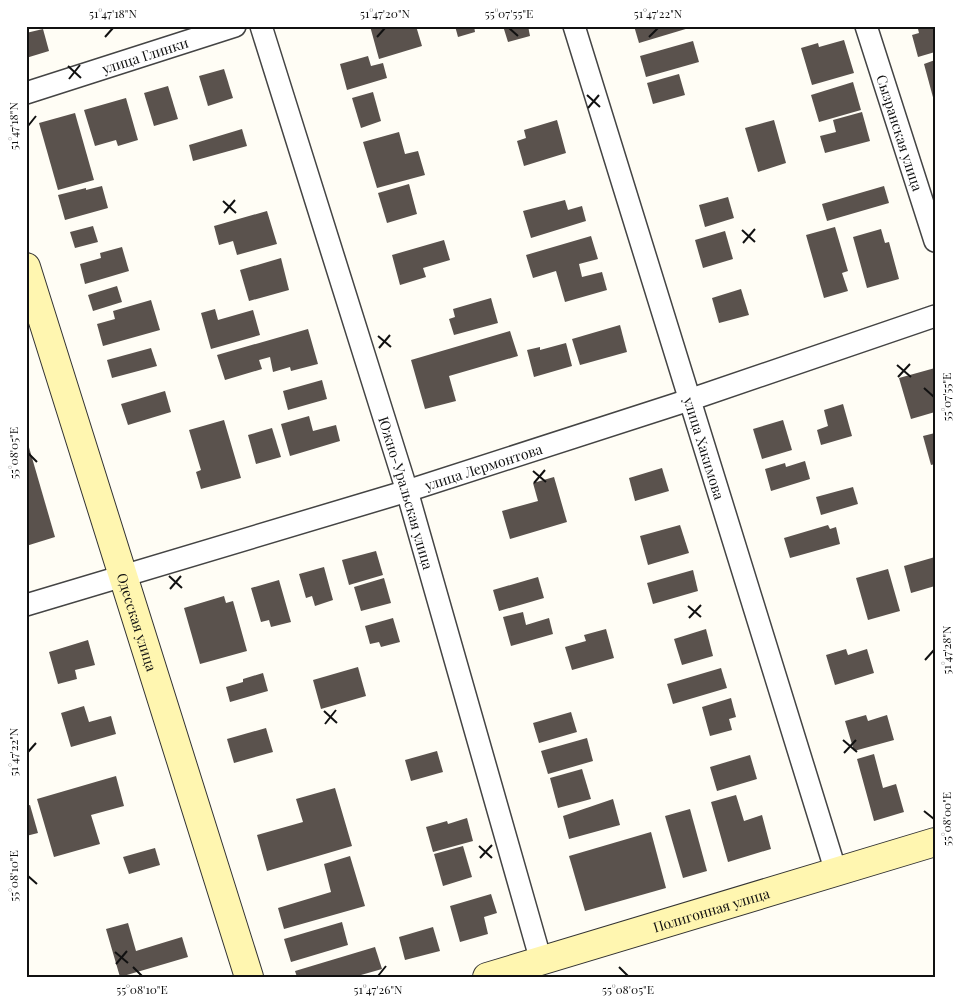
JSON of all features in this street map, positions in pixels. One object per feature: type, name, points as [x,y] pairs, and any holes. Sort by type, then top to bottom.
[{"type":"street","name":"улица Глинки","points":[[26,93],[236,26]]},
{"type":"street","name":"Южно-Уральская улица","points":[[262,26],[407,491],[541,961]]},
{"type":"street","name":"улица Хакимова","points":[[574,26],[836,872]]},
{"type":"street","name":"Сызранская улица","points":[[866,26],[935,241]]},
{"type":"street","name":"Одесская улица","points":[[26,267],[249,977]]},
{"type":"street","name":"улица Лермонтова","points":[[26,605],[407,491],[690,400],[935,316]]},
{"type":"street","name":"Полигонная улица","points":[[487,977],[935,842]]},
{"type":"building","points":[[370,26],[416,26],[422,46],[379,59]]},
{"type":"building","points":[[455,26],[474,26],[475,32],[458,37]]},
{"type":"building","points":[[503,26],[528,26],[530,36],[508,42]]},
{"type":"building","points":[[634,26],[688,26],[689,28],[639,43]]},
{"type":"building","points":[[935,26],[935,52],[918,57],[912,35],[919,33],[918,29]]},
{"type":"building","points":[[43,29],[49,51],[26,58],[26,33]]},
{"type":"building","points":[[844,40],[854,73],[812,85],[801,48],[818,43],[819,47]]},
{"type":"building","points":[[693,41],[699,62],[646,77],[640,56]]},
{"type":"building","points":[[368,56],[371,66],[383,63],[387,78],[347,90],[340,64]]},
{"type":"building","points":[[935,60],[935,101],[934,101],[924,64]]},
{"type":"building","points":[[224,69],[233,98],[208,106],[199,76]]},
{"type":"building","points":[[679,74],[685,95],[653,104],[647,83]]},
{"type":"building","points":[[853,82],[861,110],[819,122],[811,95]]},
{"type":"building","points":[[168,86],[178,119],[154,126],[144,93]]},
{"type":"building","points":[[373,92],[381,121],[361,128],[352,98]]},
{"type":"building","points":[[126,98],[138,140],[118,146],[116,140],[95,146],[84,110]]},
{"type":"building","points":[[862,112],[870,141],[825,153],[820,136],[836,132],[833,120]]},
{"type":"building","points":[[75,113],[94,180],[58,190],[39,123]]},
{"type":"building","points":[[557,120],[566,153],[524,166],[517,141],[526,138],[524,130]]},
{"type":"building","points":[[774,120],[786,163],[758,172],[745,128]]},
{"type":"building","points":[[242,129],[247,146],[193,161],[189,145]]},
{"type":"building","points":[[399,132],[405,154],[418,151],[425,175],[377,188],[363,142]]},
{"type":"building","points":[[409,184],[417,214],[387,223],[378,193]]},
{"type":"building","points":[[102,186],[108,208],[65,220],[58,195]]},
{"type":"building","points":[[884,186],[889,203],[827,221],[822,204]]},
{"type":"building","points":[[728,197],[734,218],[705,227],[699,205]]},
{"type":"building","points":[[565,200],[568,210],[582,206],[586,221],[531,238],[523,211]]},
{"type":"building","points":[[267,211],[277,244],[237,255],[233,241],[219,245],[214,226]]},
{"type":"building","points":[[93,226],[98,242],[75,248],[70,232]]},
{"type":"building","points":[[835,227],[848,271],[842,273],[848,291],[824,298],[806,235]]},
{"type":"building","points":[[881,229],[885,243],[889,242],[899,279],[867,288],[853,237]]},
{"type":"building","points":[[725,231],[733,259],[703,268],[695,240]]},
{"type":"building","points":[[591,236],[598,259],[579,264],[582,277],[602,272],[607,290],[565,302],[556,271],[533,278],[526,255]]},
{"type":"building","points":[[444,240],[450,260],[423,268],[426,277],[400,285],[392,255]]},
{"type":"building","points":[[122,247],[129,271],[85,284],[80,264],[101,258],[100,253]]},
{"type":"building","points":[[281,258],[289,290],[249,301],[240,270]]},
{"type":"building","points":[[117,286],[122,302],[93,311],[88,295]]},
{"type":"building","points":[[741,289],[749,315],[719,323],[712,298]]},
{"type":"building","points":[[491,298],[498,323],[454,335],[449,319],[455,317],[453,309]]},
{"type":"building","points":[[151,300],[160,330],[103,346],[97,324],[115,319],[113,311]]},
{"type":"building","points":[[215,309],[218,320],[253,310],[260,335],[211,349],[201,313]]},
{"type":"building","points":[[620,325],[627,352],[580,365],[572,339]]},
{"type":"building","points":[[308,329],[318,364],[291,371],[290,367],[273,372],[270,357],[259,360],[262,369],[225,380],[217,355]]},
{"type":"building","points":[[510,331],[518,356],[449,376],[456,401],[425,409],[411,360]]},
{"type":"building","points":[[566,343],[572,366],[534,377],[527,350],[540,347],[540,350]]},
{"type":"building","points":[[151,348],[157,366],[112,378],[107,360]]},
{"type":"building","points":[[935,368],[935,412],[911,419],[899,378]]},
{"type":"building","points":[[322,380],[327,399],[288,410],[283,391]]},
{"type":"building","points":[[165,391],[171,412],[128,425],[121,404]]},
{"type":"building","points":[[843,404],[852,436],[821,445],[817,430],[828,426],[824,410]]},
{"type":"building","points":[[309,416],[313,431],[336,425],[340,441],[290,456],[281,424]]},
{"type":"building","points":[[224,420],[241,478],[201,489],[196,472],[201,470],[189,430]]},
{"type":"building","points":[[783,420],[792,450],[762,459],[753,429]]},
{"type":"building","points":[[272,428],[281,457],[256,464],[248,435]]},
{"type":"building","points":[[935,433],[935,464],[931,465],[923,436]]},
{"type":"building","points":[[26,437],[55,537],[26,546]]},
{"type":"building","points":[[805,461],[810,479],[771,491],[765,469],[785,463],[786,467]]},
{"type":"building","points":[[662,468],[669,491],[635,501],[629,478]]},
{"type":"building","points":[[554,477],[567,522],[510,539],[502,511],[538,501],[533,483]]},
{"type":"building","points":[[853,487],[858,504],[821,515],[816,497]]},
{"type":"building","points":[[680,525],[689,553],[648,565],[640,536]]},
{"type":"building","points":[[828,525],[830,529],[836,527],[840,544],[790,558],[784,538]]},
{"type":"building","points":[[376,551],[383,575],[349,585],[342,560]]},
{"type":"building","points":[[935,557],[935,586],[911,593],[904,566]]},
{"type":"building","points":[[324,567],[333,600],[315,606],[312,596],[306,598],[299,574]]},
{"type":"building","points":[[888,569],[900,611],[868,620],[856,578]]},
{"type":"building","points":[[693,570],[698,591],[653,604],[647,583]]},
{"type":"building","points":[[538,577],[544,598],[499,611],[493,590]]},
{"type":"building","points":[[384,578],[391,603],[361,611],[354,587]]},
{"type":"building","points":[[279,580],[291,622],[271,627],[269,620],[261,622],[251,588]]},
{"type":"building","points":[[224,596],[226,603],[233,601],[247,651],[200,664],[184,608]]},
{"type":"building","points":[[523,612],[526,625],[549,618],[553,634],[511,646],[503,617]]},
{"type":"building","points":[[393,618],[400,642],[381,647],[379,642],[370,644],[365,626]]},
{"type":"building","points":[[606,629],[614,658],[572,670],[565,647],[586,641],[584,635]]},
{"type":"building","points":[[706,629],[713,656],[682,665],[674,639]]},
{"type":"building","points":[[88,640],[95,665],[75,670],[77,679],[58,684],[49,652]]},
{"type":"building","points":[[846,649],[848,655],[867,649],[874,673],[835,685],[826,655]]},
{"type":"building","points":[[358,667],[366,696],[321,709],[313,680]]},
{"type":"building","points":[[721,668],[727,688],[673,704],[667,684]]},
{"type":"building","points":[[263,673],[268,691],[230,702],[226,687]]},
{"type":"building","points":[[731,698],[736,717],[729,719],[732,730],[710,736],[702,707]]},
{"type":"building","points":[[84,706],[89,722],[111,716],[116,734],[71,747],[61,713]]},
{"type":"building","points":[[571,712],[577,732],[539,743],[533,723]]},
{"type":"building","points":[[866,715],[868,721],[887,715],[894,740],[854,751],[845,721]]},
{"type":"building","points":[[266,728],[273,752],[234,763],[227,739]]},
{"type":"building","points":[[587,738],[593,761],[548,774],[541,751]]},
{"type":"building","points":[[437,751],[443,772],[411,781],[405,760]]},
{"type":"building","points":[[874,754],[883,788],[896,784],[904,812],[874,821],[857,759]]},
{"type":"building","points":[[750,755],[757,779],[717,791],[710,767]]},
{"type":"building","points":[[582,769],[591,799],[558,808],[550,778]]},
{"type":"building","points":[[116,776],[124,806],[91,815],[100,844],[54,857],[37,799]]},
{"type":"building","points":[[335,788],[352,846],[267,871],[257,835],[303,822],[296,799]]},
{"type":"building","points":[[736,795],[744,821],[762,815],[771,849],[728,862],[711,802]]},
{"type":"building","points":[[613,799],[620,825],[569,839],[563,816]]},
{"type":"building","points":[[30,805],[38,833],[26,836],[26,806]]},
{"type":"building","points":[[690,809],[707,871],[683,878],[665,816]]},
{"type":"building","points":[[467,818],[473,841],[433,852],[426,827],[447,821],[448,824]]},
{"type":"building","points":[[651,832],[666,888],[585,911],[569,856]]},
{"type":"building","points":[[463,846],[472,877],[443,886],[434,854]]},
{"type":"building","points":[[155,848],[160,865],[129,874],[123,857]]},
{"type":"building","points":[[350,856],[365,906],[284,929],[278,908],[331,892],[324,864]]},
{"type":"building","points":[[491,894],[497,913],[484,917],[488,934],[460,942],[450,906]]},
{"type":"building","points":[[342,922],[348,945],[291,962],[284,939]]},
{"type":"building","points":[[128,923],[136,951],[182,937],[188,957],[120,977],[106,929]]},
{"type":"building","points":[[433,927],[440,951],[405,960],[399,937]]},
{"type":"building","points":[[375,947],[382,969],[354,977],[297,977],[295,971]]}]
